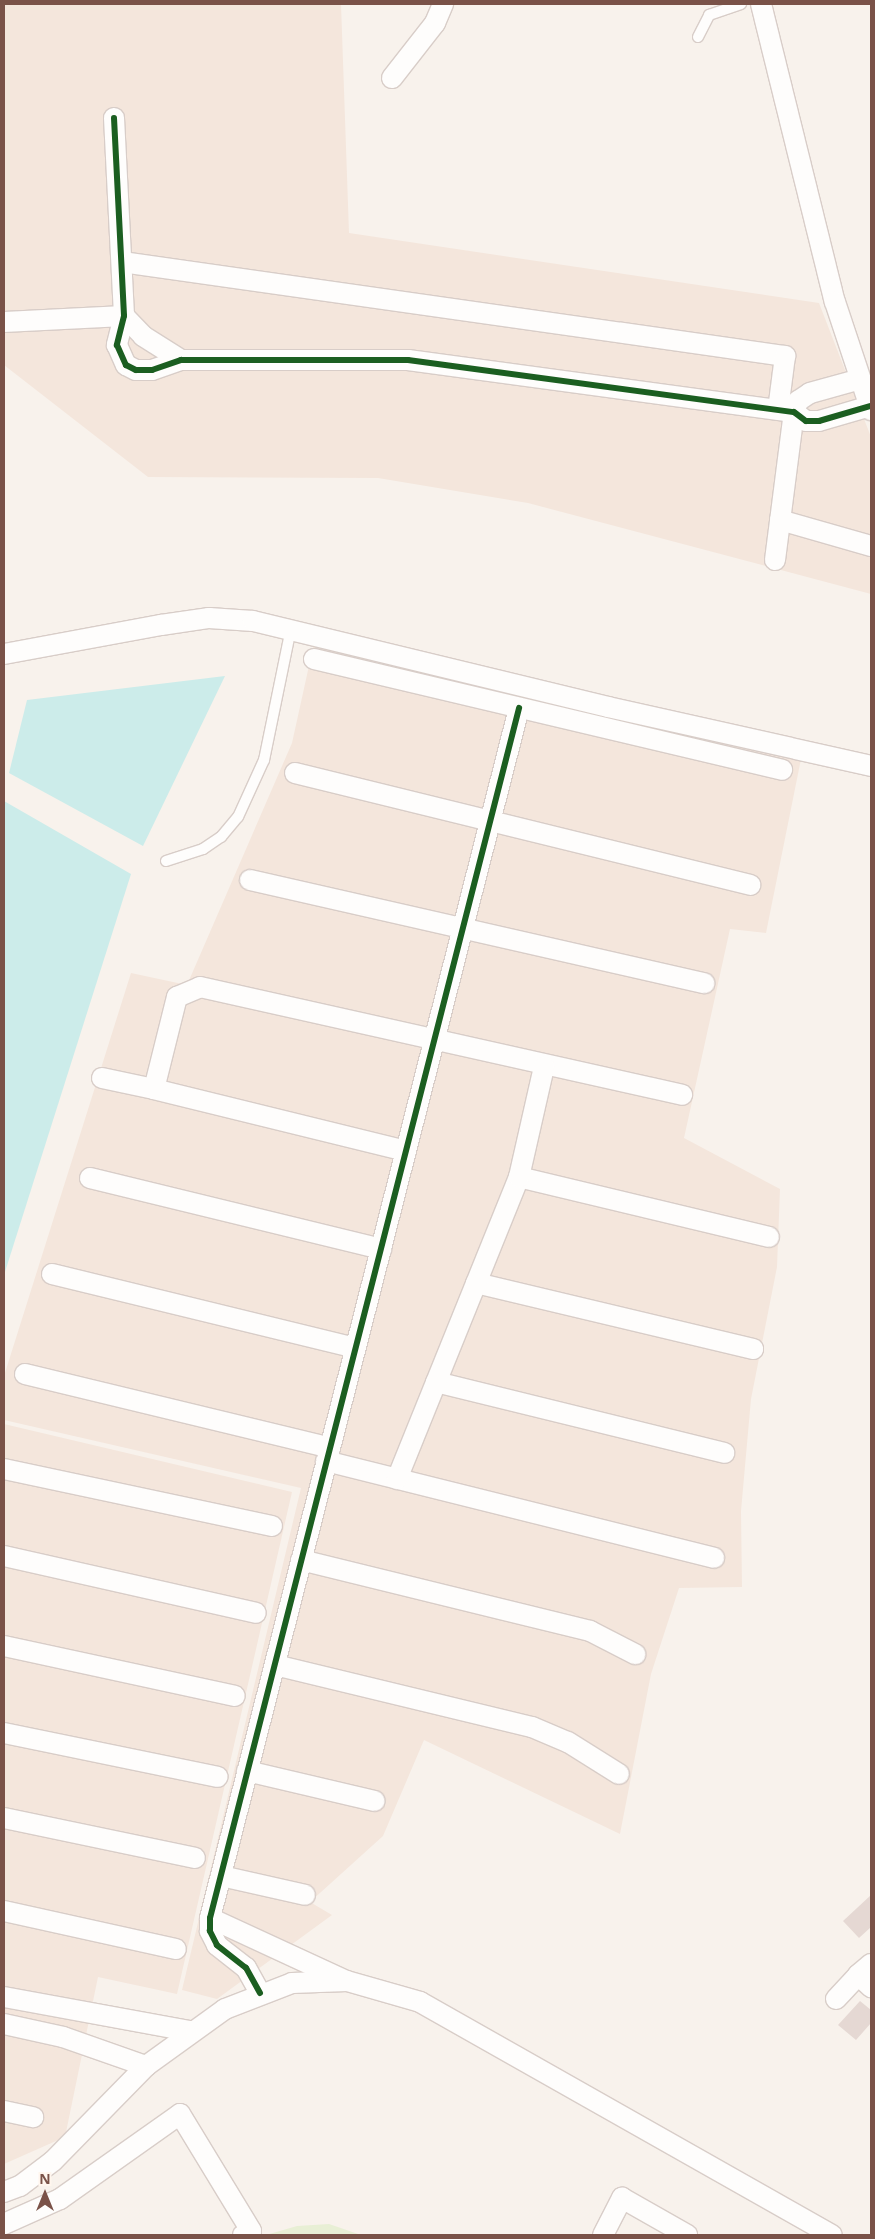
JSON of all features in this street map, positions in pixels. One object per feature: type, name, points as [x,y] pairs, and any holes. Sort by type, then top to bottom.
[{"type":"street","points":[[392,78],[435,23],[443,4]]},
{"type":"street","points":[[114,118],[124,316],[117,345],[126,365],[152,370],[181,360],[408,360],[786,411],[806,421],[819,421],[870,408],[835,302],[761,4]]},
{"type":"street","points":[[122,262],[785,356],[786,411],[780,520],[775,560]]},
{"type":"street","points":[[4,322],[124,316],[143,336],[181,360]]},
{"type":"street","points":[[786,411],[810,394],[860,379]]},
{"type":"street","points":[[780,520],[871,546]]},
{"type":"street","points":[[4,654],[209,618],[291,628],[608,707],[871,766]]},
{"type":"street","points":[[314,659],[782,770]]},
{"type":"street","points":[[260,1993],[246,1968],[217,1945],[210,1932],[210,1918],[519,708]]},
{"type":"street","points":[[295,773],[750,885]]},
{"type":"street","points":[[250,880],[462,930],[704,983]]},
{"type":"street","points":[[154,1089],[177,997],[200,986],[544,1067],[682,1095]]},
{"type":"street","points":[[397,1479],[519,1177],[544,1067]]},
{"type":"street","points":[[102,1078],[406,1151]]},
{"type":"street","points":[[519,1177],[769,1237]]},
{"type":"street","points":[[90,1178],[381,1249]]},
{"type":"street","points":[[52,1274],[355,1348]]},
{"type":"street","points":[[476,1283],[753,1349]]},
{"type":"street","points":[[25,1374],[328,1455],[397,1479],[714,1558]]},
{"type":"street","points":[[436,1382],[724,1453]]},
{"type":"street","points":[[4,1469],[272,1526]]},
{"type":"street","points":[[4,1556],[256,1613]]},
{"type":"street","points":[[301,1560],[590,1630],[635,1654]]},
{"type":"street","points":[[4,1646],[235,1696]]},
{"type":"street","points":[[274,1665],[532,1727],[568,1742],[619,1774]]},
{"type":"street","points":[[4,1733],[218,1777]]},
{"type":"street","points":[[247,1771],[374,1801]]},
{"type":"street","points":[[4,1818],[195,1858]]},
{"type":"street","points":[[220,1876],[305,1895]]},
{"type":"street","points":[[4,1911],[176,1949]]},
{"type":"street","points":[[210,1918],[347,1981],[420,2002],[832,2235]]},
{"type":"street","points":[[836,1999],[867,1976]]},
{"type":"street","points":[[4,2192],[20,2186],[53,2161],[146,2066],[190,2031],[260,1993],[292,1983],[347,1981]]},
{"type":"street","points":[[4,1997],[190,2031]]},
{"type":"street","points":[[4,2024],[63,2037],[146,2066]]},
{"type":"street","points":[[4,2224],[60,2199],[180,2114],[251,2231],[243,2235]]},
{"type":"street","points":[[603,2235],[622,2198],[687,2235]]},
{"type":"lane","points":[[698,37],[702,22],[709,15],[741,4]]},
{"type":"lane","points":[[166,861],[203,849],[222,837],[238,817],[264,760],[291,628]]},
{"type":"shaded area","points":[[4,4],[341,4],[349,233],[819,303],[871,437],[871,594],[528,503],[378,478],[148,477],[4,365]]},
{"type":"shaded area","points":[[314,643],[801,759],[766,933],[730,929],[684,1138],[780,1189],[777,1267],[751,1399],[741,1511],[742,1587],[679,1588],[651,1674],[620,1834],[424,1740],[383,1836],[310,1902],[332,1915],[217,1999],[182,1990],[301,1488],[4,1420],[4,1376],[131,973],[187,985],[292,743]]},
{"type":"shaded area","points":[[4,1424],[292,1492],[177,1994],[98,1977],[65,2137],[4,2164]]},
{"type":"green space","points":[[329,2224],[361,2235],[266,2235],[297,2226]]},
{"type":"water","points":[[225,676],[143,846],[9,773],[27,700]]},
{"type":"water","points":[[4,801],[131,874],[4,1275]]},
{"type":"building","points":[[871,1895],[871,1927],[859,1938],[843,1921]]},
{"type":"building","points":[[860,2001],[871,2010],[871,2023],[856,2040],[838,2025]]},
{"type":"cycle path","points":[[114,118],[124,316],[117,345],[126,365],[136,370],[152,370],[181,360],[408,360],[794,412],[806,421],[819,421],[870,406]]},
{"type":"cycle path","points":[[260,1993],[246,1968],[217,1945],[210,1931],[210,1918],[519,708]]}]
